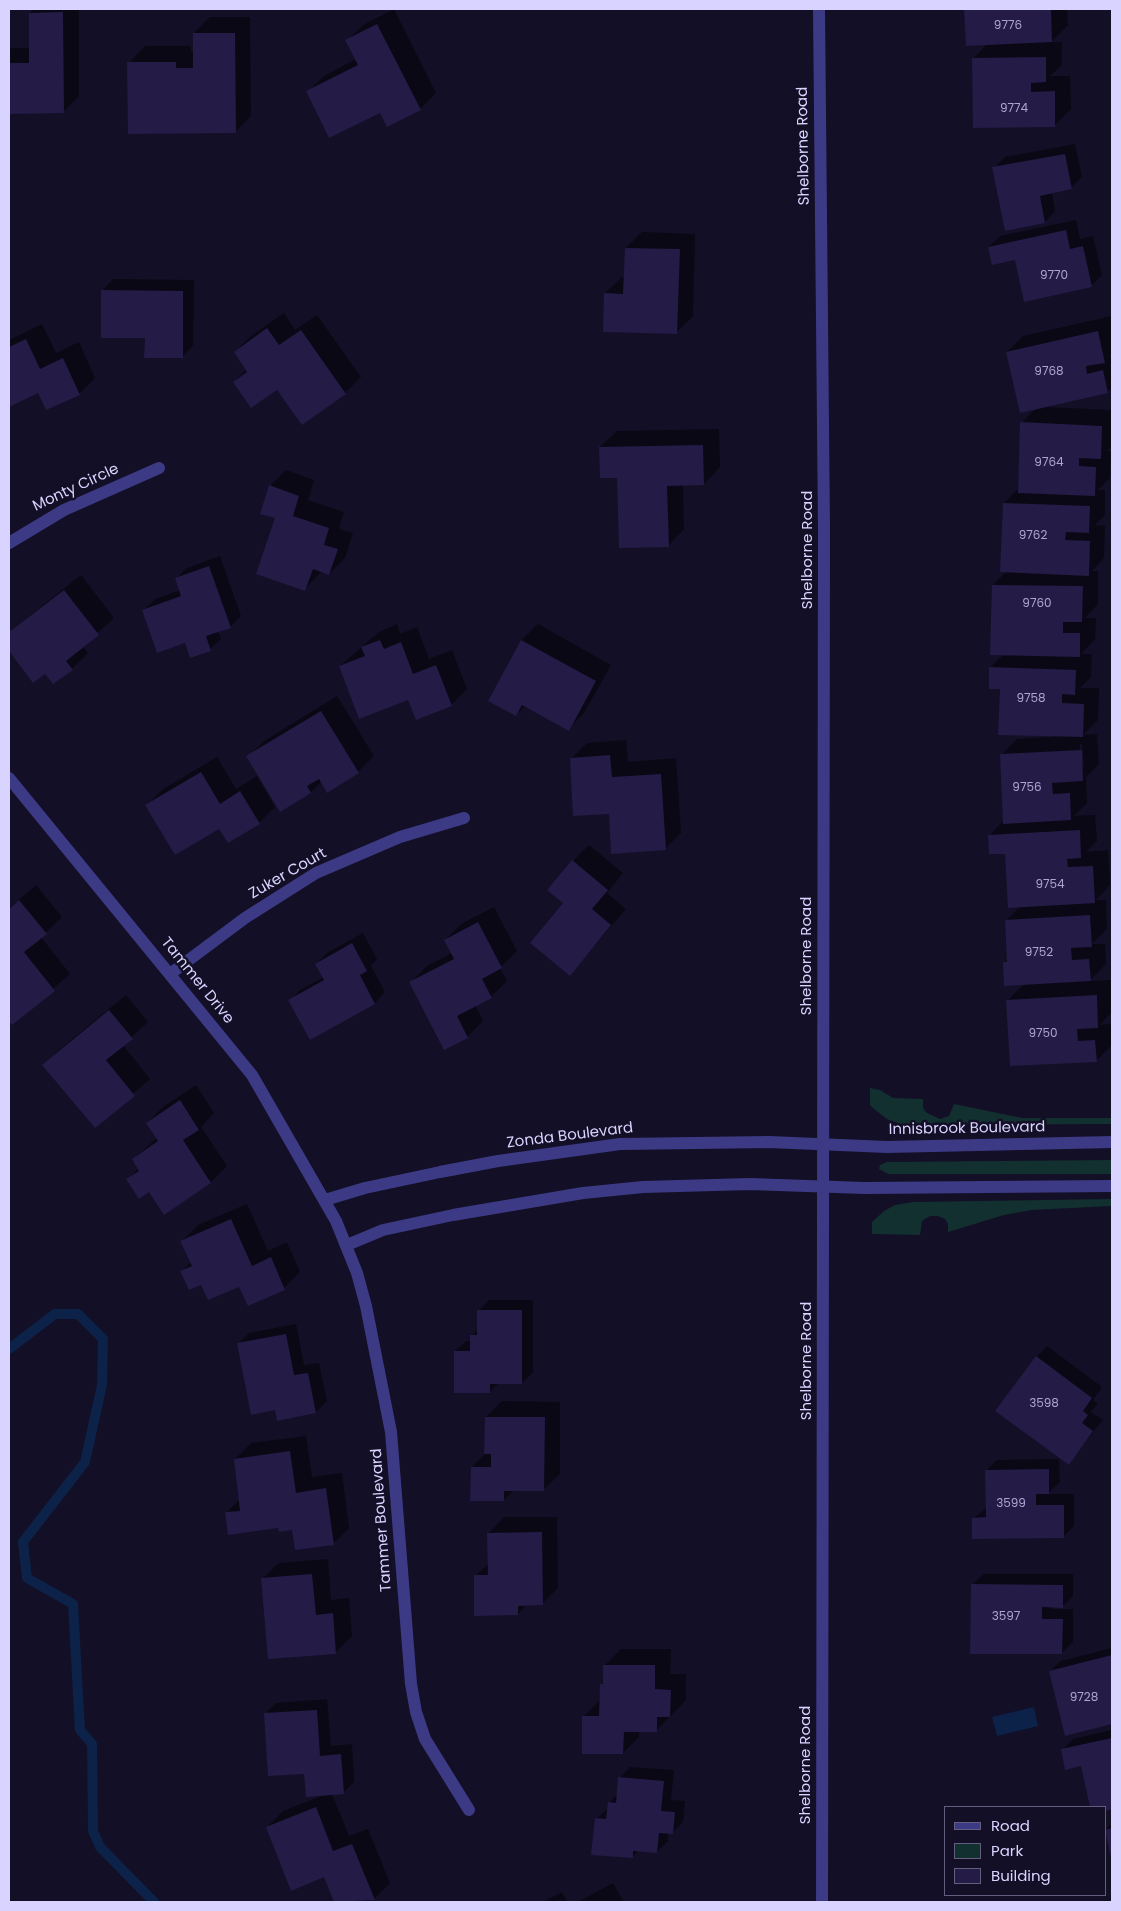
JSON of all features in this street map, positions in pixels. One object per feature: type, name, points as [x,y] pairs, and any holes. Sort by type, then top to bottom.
[{"type":"street","name":"Shelborne Road","points":[[819,9],[824,529],[822,1902]]},
{"type":"street","name":"Monty Circle","points":[[9,543],[64,510],[159,468]]},
{"type":"street","name":"Tammer Drive","points":[[9,778],[252,1075],[336,1220]]},
{"type":"street","name":"Zuker Court","points":[[170,974],[245,918],[316,873],[400,838],[464,818]]},
{"type":"street","name":"Zonda Boulevard","points":[[325,1200],[365,1188],[440,1172],[498,1161],[620,1144],[698,1142],[823,1143]]},
{"type":"street","name":"Innisbrook Boulevard","points":[[823,1143],[887,1147],[1112,1142]]},
{"type":"street","points":[[346,1245],[383,1230],[453,1215],[583,1193],[686,1185],[823,1187],[1112,1186]]},
{"type":"street","name":"Tammer Boulevard","points":[[336,1220],[366,1306],[391,1432],[410,1666],[416,1712],[425,1740],[469,1810]]},
{"type":"green space","points":[[870,1088],[880,1090],[893,1098],[923,1099],[923,1108],[927,1113],[940,1119],[949,1116],[954,1104],[1022,1118],[1112,1118],[1112,1124],[903,1125],[887,1119],[870,1105]]},
{"type":"green space","points":[[1112,1160],[1112,1174],[888,1174],[879,1169],[880,1165],[887,1162]]},
{"type":"green space","points":[[1112,1199],[1112,1206],[1032,1210],[1004,1215],[948,1232],[948,1224],[945,1219],[938,1216],[930,1216],[922,1221],[920,1235],[872,1234],[872,1222],[884,1211],[895,1205],[913,1202]]},
{"type":"water","points":[[1034,1707],[1038,1726],[997,1736],[992,1717]]},
{"type":"building","points":[[964,9],[1051,9],[1052,42],[966,46]]},
{"type":"building","points":[[63,12],[64,113],[9,114],[9,63],[29,63],[29,13]]},
{"type":"building","points":[[377,24],[421,110],[387,127],[380,113],[329,138],[306,91],[358,65],[345,40]]},
{"type":"building","points":[[193,33],[235,33],[236,133],[128,134],[127,62],[176,62],[176,68],[193,68]]},
{"type":"building","points":[[1046,57],[1046,82],[1031,83],[1031,92],[1055,91],[1055,127],[973,128],[972,58]]},
{"type":"building","points":[[1065,154],[1072,189],[1040,196],[1045,223],[1005,231],[992,167]]},
{"type":"building","points":[[1066,230],[1070,249],[1083,246],[1092,287],[1024,302],[1015,260],[992,265],[988,247]]},
{"type":"building","points":[[625,248],[680,249],[677,334],[603,332],[604,293],[623,294]]},
{"type":"building","points":[[101,290],[183,291],[183,358],[144,358],[145,338],[101,338]]},
{"type":"building","points":[[267,328],[279,345],[301,330],[346,394],[302,425],[277,390],[251,408],[233,382],[247,372],[234,352]]},
{"type":"building","points":[[1098,331],[1105,363],[1086,366],[1087,374],[1103,370],[1108,393],[1020,413],[1006,352]]},
{"type":"building","points":[[26,339],[40,369],[63,358],[80,395],[46,410],[38,393],[9,407],[9,347]]},
{"type":"building","points":[[1020,422],[1102,426],[1101,459],[1079,458],[1079,466],[1096,467],[1095,496],[1018,493]]},
{"type":"building","points":[[703,445],[704,485],[667,486],[669,547],[619,548],[617,478],[600,478],[599,447]]},
{"type":"building","points":[[269,485],[299,496],[293,516],[329,528],[324,545],[338,549],[329,575],[313,569],[305,591],[256,574],[275,518],[260,514]]},
{"type":"building","points":[[1003,503],[1090,506],[1089,533],[1066,532],[1065,540],[1090,541],[1089,576],[1000,572]]},
{"type":"building","points":[[209,566],[231,628],[206,636],[211,651],[190,658],[185,643],[157,653],[142,610],[181,596],[175,578]]},
{"type":"building","points":[[992,585],[1083,586],[1082,622],[1063,622],[1063,633],[1080,633],[1080,657],[990,655]]},
{"type":"building","points":[[64,590],[99,635],[66,661],[73,670],[53,684],[45,674],[33,683],[9,651],[9,632]]},
{"type":"building","points":[[380,640],[384,649],[401,642],[413,674],[436,665],[452,706],[416,720],[408,700],[359,719],[339,666],[365,656],[361,647]]},
{"type":"building","points":[[521,640],[596,681],[569,731],[522,705],[516,716],[488,701]]},
{"type":"building","points":[[989,667],[1076,670],[1075,695],[1062,694],[1062,703],[1084,704],[1083,737],[998,735],[1000,689],[989,689]]},
{"type":"building","points":[[321,711],[359,773],[327,793],[319,779],[307,786],[311,793],[280,812],[246,756]]},
{"type":"building","points":[[1082,750],[1083,781],[1052,783],[1053,794],[1070,793],[1071,820],[1003,824],[1000,754]]},
{"type":"building","points":[[610,755],[612,777],[661,774],[666,850],[611,854],[609,814],[573,816],[570,758]]},
{"type":"building","points":[[201,772],[220,804],[240,791],[260,824],[228,843],[219,829],[175,855],[145,805]]},
{"type":"building","points":[[1080,830],[1081,858],[1067,859],[1068,867],[1093,866],[1095,903],[1008,908],[1005,854],[989,854],[988,835]]},
{"type":"building","points":[[572,860],[608,890],[592,909],[611,925],[570,976],[530,943],[563,903],[547,890]]},
{"type":"building","points":[[19,900],[47,934],[24,952],[55,991],[12,1025],[9,1021],[9,909]]},
{"type":"building","points":[[1090,915],[1092,947],[1071,948],[1072,960],[1089,959],[1091,981],[1004,986],[1003,962],[1007,962],[1005,920]]},
{"type":"building","points":[[478,922],[502,968],[482,979],[492,998],[457,1016],[468,1038],[444,1050],[409,982],[454,959],[444,940]]},
{"type":"building","points":[[352,943],[367,971],[360,975],[375,1004],[310,1040],[288,1000],[324,980],[315,964]]},
{"type":"building","points":[[1097,995],[1098,1028],[1077,1029],[1078,1041],[1095,1040],[1097,1062],[1010,1066],[1006,1000]]},
{"type":"building","points":[[109,1010],[133,1039],[106,1060],[135,1096],[95,1128],[42,1065]]},
{"type":"building","points":[[180,1100],[199,1130],[183,1140],[211,1183],[164,1215],[149,1192],[139,1199],[126,1179],[139,1171],[132,1159],[158,1141],[146,1123]]},
{"type":"building","points":[[231,1219],[252,1266],[271,1257],[285,1290],[248,1306],[239,1287],[208,1300],[201,1285],[189,1290],[180,1271],[192,1266],[180,1241]]},
{"type":"building","points":[[477,1310],[522,1310],[522,1384],[490,1384],[490,1393],[454,1393],[454,1351],[470,1351],[470,1335],[477,1335]]},
{"type":"building","points":[[286,1334],[294,1375],[308,1373],[316,1413],[277,1421],[275,1410],[251,1415],[237,1343]]},
{"type":"building","points":[[1036,1356],[1092,1398],[1083,1411],[1088,1415],[1082,1423],[1093,1431],[1069,1465],[995,1411]]},
{"type":"building","points":[[485,1417],[545,1417],[544,1491],[504,1491],[504,1501],[470,1501],[471,1467],[491,1467],[491,1454],[484,1454]]},
{"type":"building","points":[[290,1451],[296,1493],[326,1488],[334,1545],[295,1550],[292,1530],[279,1532],[278,1528],[228,1535],[225,1512],[240,1511],[234,1459]]},
{"type":"building","points":[[1049,1469],[1049,1494],[1036,1494],[1036,1505],[1064,1505],[1064,1538],[972,1539],[972,1518],[986,1517],[985,1470]]},
{"type":"building","points":[[542,1532],[543,1605],[518,1606],[518,1615],[474,1616],[474,1575],[488,1575],[487,1533]]},
{"type":"building","points":[[312,1574],[316,1615],[333,1613],[336,1654],[268,1659],[261,1578]]},
{"type":"building","points":[[971,1584],[1063,1585],[1063,1608],[1042,1607],[1042,1619],[1063,1619],[1062,1654],[970,1654]]},
{"type":"building","points":[[1112,1655],[1112,1724],[1065,1736],[1049,1671]]},
{"type":"building","points":[[603,1665],[655,1665],[655,1689],[671,1690],[670,1717],[657,1717],[657,1732],[624,1732],[623,1754],[582,1754],[582,1716],[599,1716],[600,1684],[603,1684]]},
{"type":"building","points":[[317,1710],[320,1756],[341,1754],[344,1794],[306,1797],[304,1774],[268,1776],[264,1713]]},
{"type":"building","points":[[1112,1738],[1112,1809],[1106,1811],[1106,1806],[1090,1806],[1081,1766],[1065,1770],[1061,1749]]},
{"type":"building","points":[[618,1777],[664,1781],[661,1811],[675,1812],[673,1834],[659,1833],[657,1853],[633,1851],[633,1858],[591,1855],[595,1818],[606,1819],[608,1802],[616,1803]]},
{"type":"building","points":[[316,1807],[333,1851],[352,1844],[375,1900],[334,1902],[324,1877],[291,1891],[266,1827]]},
{"type":"building","points":[[1112,1828],[1112,1861],[1106,1834],[1106,1830]]},
{"type":"waterway","points":[[9,1349],[55,1314],[78,1314],[103,1339],[102,1385],[85,1462],[23,1542],[27,1578],[73,1604],[80,1730],[92,1744],[93,1831],[100,1847],[154,1902]]}]
